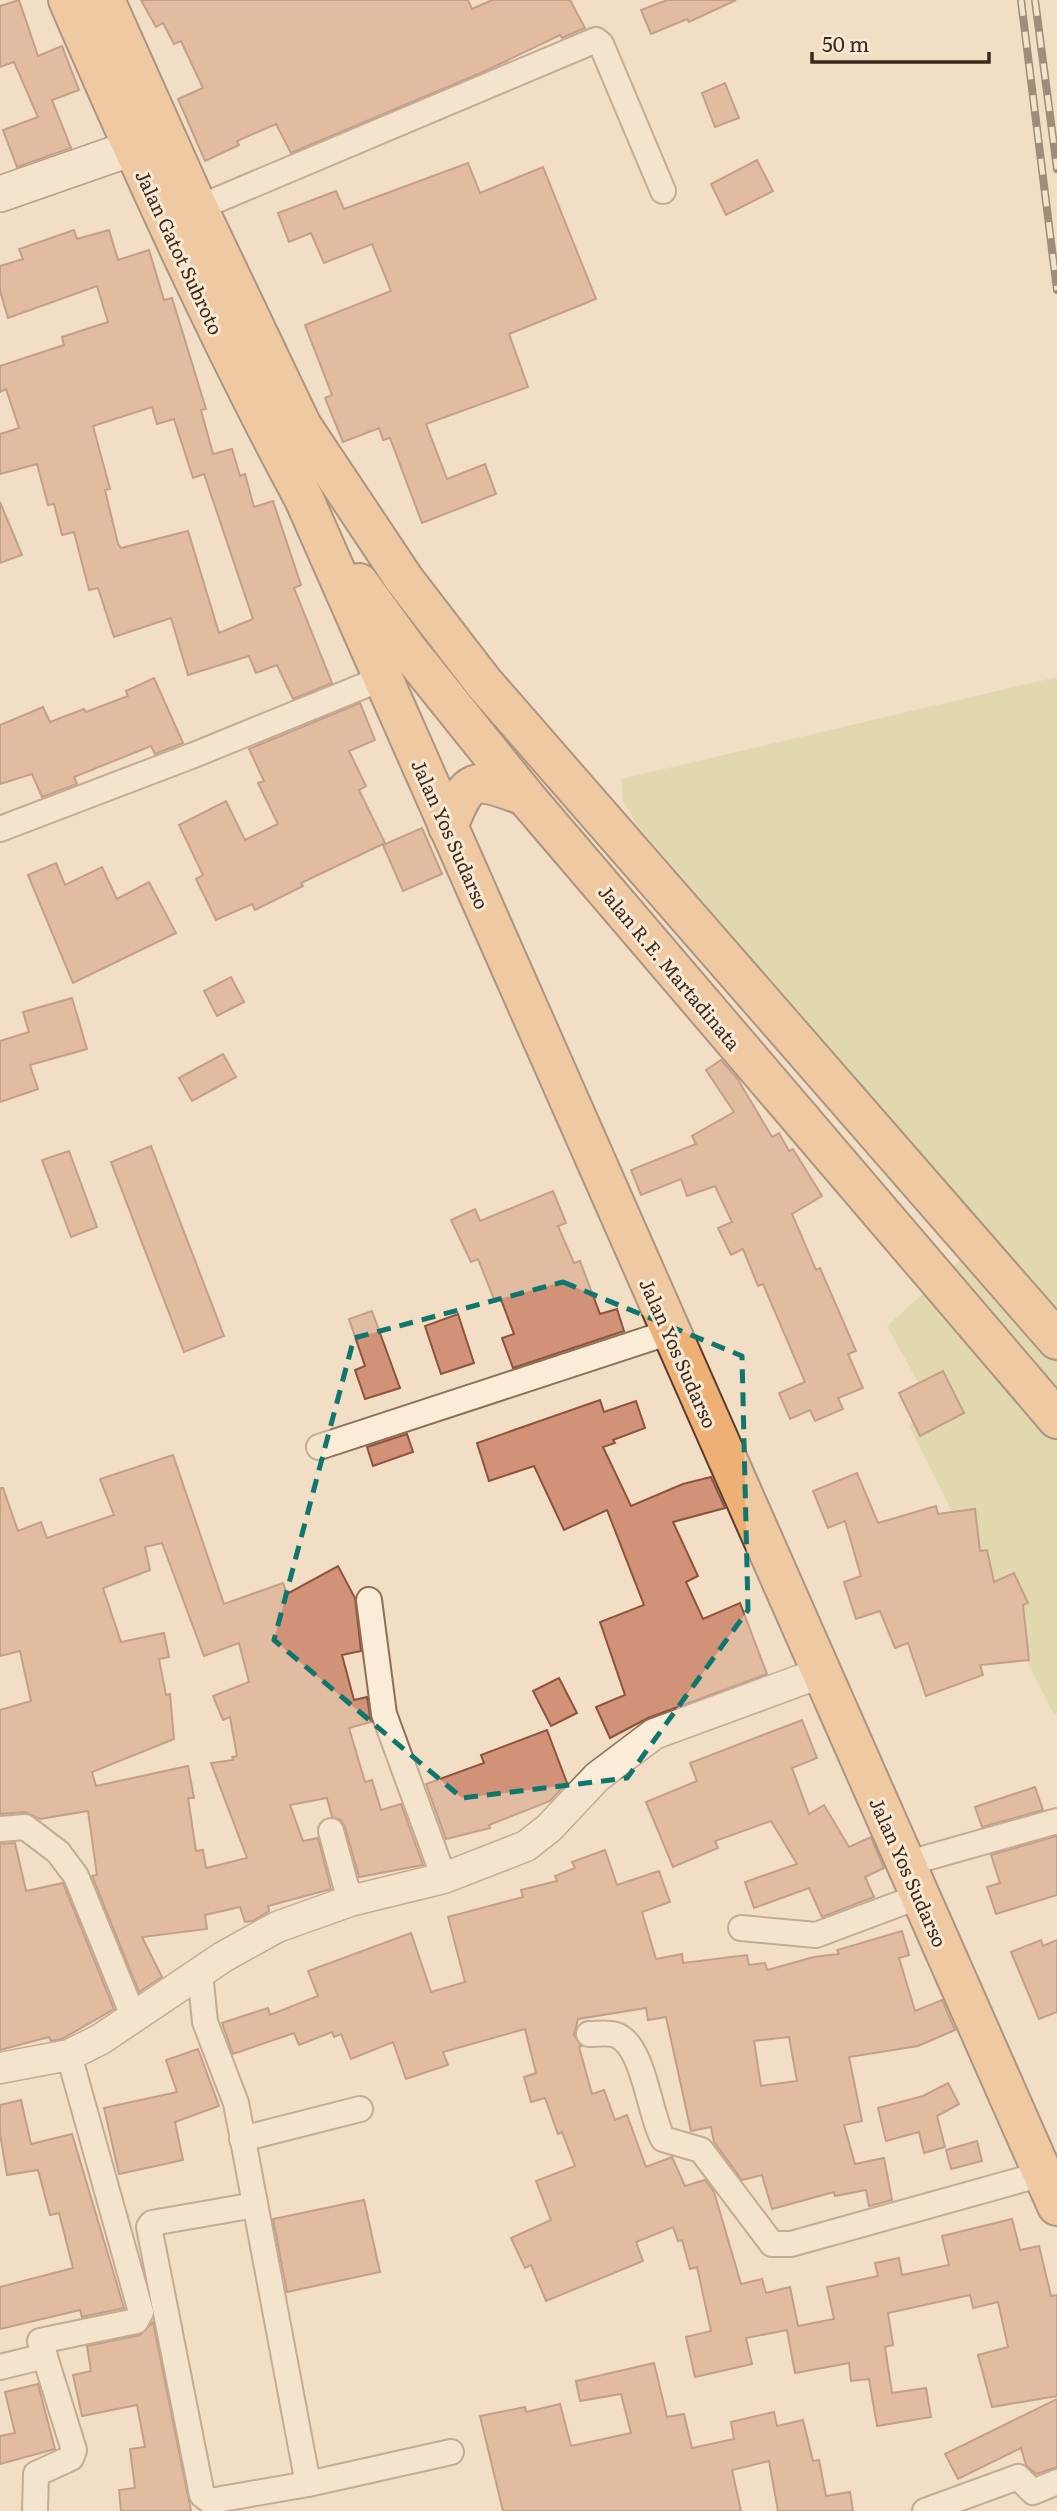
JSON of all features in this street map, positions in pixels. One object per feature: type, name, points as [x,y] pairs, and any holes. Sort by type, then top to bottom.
[{"type":"highway","name":"Jalan Gatot Subroto","points":[[68,0],[132,148],[242,383],[304,499]]},
{"type":"highway","name":"Jalan Gatot Subroto","points":[[105,0],[198,208],[302,426],[440,630],[1049,1331]]},
{"type":"highway","name":"Jalan Yos Sudarso","points":[[304,499],[1049,2190]]},
{"type":"highway","name":"Jalan R.E. Martadinata","points":[[304,499],[407,649],[525,796],[1045,1405]]},
{"type":"highway","points":[[448,827],[461,794],[474,784],[490,783],[525,796]]},
{"type":"main road","points":[[0,194],[132,148]]},
{"type":"street","points":[[198,208],[597,40],[663,191]]},
{"type":"street","points":[[0,829],[194,755],[383,678]]},
{"type":"street","points":[[319,1447],[670,1332]]},
{"type":"street","points":[[369,1600],[384,1714],[443,1878]]},
{"type":"street","points":[[0,2068],[69,2054],[134,2018],[200,1973],[277,1927],[350,1901],[443,1878],[526,1846],[548,1829],[597,1777],[654,1734],[820,1673]]},
{"type":"street","points":[[741,1928],[816,1935],[913,1880],[1057,1821]]},
{"type":"street","points":[[0,1829],[25,1827],[66,1860],[76,1876],[134,2018]]},
{"type":"street","points":[[331,1831],[350,1901]]},
{"type":"street","points":[[200,1973],[205,2022],[236,2103],[308,2484]]},
{"type":"street","points":[[589,2034],[615,2034],[624,2039],[639,2065],[656,2127],[663,2139],[701,2150],[772,2244],[791,2244],[1049,2190]]},
{"type":"street","points":[[36,2511],[36,2474],[71,2458],[74,2450],[40,2341],[136,2321],[141,2312],[69,2054]]},
{"type":"street","points":[[242,2139],[360,2109]]},
{"type":"street","points":[[255,2205],[152,2223],[149,2227],[200,2492],[210,2501],[308,2484],[451,2452]]},
{"type":"street","points":[[0,2367],[45,2356]]},
{"type":"street","points":[[925,2511],[1018,2477],[1033,2492],[1057,2482]]},
{"type":"highlighted area","points":[[563,1282],[742,1356],[748,1610],[627,1778],[462,1798],[274,1640],[354,1338]]},
{"type":"green space","points":[[1057,677],[1057,1715],[1054,1715],[909,1426],[933,1409],[887,1326],[989,1234],[637,825],[623,801],[621,779]]},
{"type":"building","points":[[19,0],[38,56],[62,46],[79,90],[52,100],[71,148],[17,167],[3,130],[38,117],[14,62],[0,67],[0,6]]},
{"type":"building","points":[[141,0],[468,0],[472,9],[492,0],[570,0],[585,28],[562,38],[560,35],[483,72],[291,153],[276,124],[237,141],[239,145],[205,161],[178,99],[203,88],[181,41],[174,44],[163,23],[156,27]]},
{"type":"building","points":[[667,0],[736,0],[689,22],[687,19],[651,34],[641,10]]},
{"type":"building","points":[[725,83],[739,118],[715,127],[702,93]]},
{"type":"building","points":[[757,160],[773,191],[726,215],[711,184]]},
{"type":"building","points":[[468,163],[480,193],[543,167],[596,299],[509,334],[528,387],[426,424],[447,479],[485,464],[496,494],[422,523],[390,438],[383,440],[379,428],[343,442],[325,398],[332,395],[305,325],[391,291],[372,244],[324,263],[311,233],[289,242],[278,213],[336,191],[344,209]]},
{"type":"building","points":[[74,230],[77,239],[109,230],[118,260],[149,250],[164,300],[172,298],[206,409],[201,410],[213,454],[232,449],[240,476],[245,474],[254,507],[273,501],[301,585],[294,588],[332,683],[293,699],[277,665],[256,673],[249,656],[188,675],[171,618],[114,637],[98,588],[89,590],[74,532],[62,535],[54,504],[48,505],[37,464],[0,474],[0,434],[19,428],[6,389],[0,392],[0,366],[64,345],[62,337],[108,322],[97,286],[8,318],[0,291],[0,266],[23,259],[19,249]],"holes":[[[152,407],[157,424],[174,419],[193,478],[204,474],[253,619],[219,633],[188,531],[121,548],[118,544],[105,490],[110,489],[93,426]]]},
{"type":"building","points":[[0,502],[22,555],[0,563]]},
{"type":"building","points":[[154,678],[183,743],[155,754],[151,746],[74,777],[77,784],[42,797],[32,774],[0,784],[0,725],[43,707],[50,722],[84,709],[86,712],[128,696],[126,691]]},
{"type":"building","points":[[360,703],[375,740],[349,751],[366,786],[359,790],[385,843],[301,883],[303,886],[255,910],[252,904],[216,920],[196,879],[203,875],[179,825],[226,801],[245,840],[278,824],[258,783],[264,781],[249,749]]},
{"type":"building","points":[[422,828],[442,874],[403,891],[383,845]]},
{"type":"building","points":[[56,863],[65,885],[102,867],[117,899],[149,882],[176,933],[73,983],[28,875]]},
{"type":"building","points":[[231,977],[244,1002],[217,1016],[204,991]]},
{"type":"building","points":[[72,998],[87,1049],[30,1065],[38,1089],[0,1102],[0,1041],[29,1032],[23,1012]]},
{"type":"building","points":[[223,1054],[236,1077],[192,1101],[179,1078]]},
{"type":"building","points":[[721,1060],[737,1078],[772,1137],[779,1133],[789,1151],[793,1149],[822,1196],[792,1214],[816,1270],[820,1268],[856,1351],[848,1354],[863,1388],[838,1398],[843,1409],[815,1421],[810,1410],[790,1419],[779,1393],[805,1382],[763,1284],[758,1286],[743,1249],[731,1255],[718,1228],[732,1222],[715,1186],[687,1196],[681,1179],[641,1195],[631,1170],[696,1144],[692,1136],[734,1112],[706,1070]]},
{"type":"building","points":[[151,1146],[224,1336],[184,1352],[111,1162]]},
{"type":"building","points":[[69,1151],[97,1227],[71,1237],[42,1160]]},
{"type":"building","points":[[553,1191],[566,1223],[558,1226],[574,1263],[580,1261],[600,1314],[617,1309],[624,1331],[513,1368],[502,1338],[514,1334],[500,1297],[494,1299],[478,1259],[471,1262],[451,1220],[475,1209],[480,1221]]},
{"type":"building","points":[[372,1311],[400,1388],[365,1399],[355,1370],[365,1366],[349,1319]]},
{"type":"building","points":[[458,1314],[474,1363],[441,1374],[425,1326]]},
{"type":"building","points":[[943,1371],[964,1413],[920,1436],[899,1393]]},
{"type":"building","points":[[600,1400],[604,1412],[636,1401],[645,1428],[613,1440],[615,1443],[603,1447],[631,1506],[683,1484],[711,1477],[725,1508],[673,1522],[698,1576],[686,1582],[703,1619],[740,1603],[767,1674],[648,1718],[610,1738],[596,1707],[625,1695],[600,1622],[644,1605],[607,1510],[564,1530],[534,1466],[489,1481],[477,1443]]},
{"type":"building","points":[[407,1434],[413,1452],[373,1466],[367,1447]]},
{"type":"building","points":[[173,1455],[224,1604],[283,1583],[287,1594],[338,1566],[355,1598],[361,1651],[342,1655],[354,1700],[367,1697],[371,1722],[349,1728],[365,1782],[372,1780],[381,1810],[401,1804],[423,1865],[359,1877],[345,1827],[341,1820],[332,1817],[327,1798],[290,1805],[303,1841],[318,1838],[331,1889],[268,1906],[269,1911],[253,1921],[245,1922],[240,1907],[205,1915],[207,1929],[142,1937],[162,1977],[139,1992],[92,1876],[97,1875],[88,1811],[40,1819],[25,1812],[0,1814],[0,1710],[31,1701],[20,1651],[0,1656],[0,1488],[3,1488],[18,1531],[41,1522],[47,1538],[114,1515],[100,1479]],"holes":[[[162,1543],[204,1656],[239,1643],[249,1682],[213,1696],[223,1720],[230,1717],[237,1756],[232,1757],[233,1760],[211,1763],[247,1858],[206,1868],[203,1850],[196,1851],[188,1798],[194,1798],[188,1766],[96,1786],[92,1772],[174,1739],[170,1694],[166,1695],[159,1659],[169,1657],[164,1633],[121,1642],[103,1588],[150,1570],[145,1547]]]},
{"type":"building","points":[[857,1473],[878,1523],[936,1506],[938,1514],[975,1509],[980,1551],[987,1550],[994,1582],[1014,1573],[1028,1603],[1023,1605],[1029,1660],[980,1665],[983,1675],[926,1696],[908,1643],[895,1648],[880,1611],[856,1619],[844,1582],[861,1576],[845,1521],[828,1528],[813,1491]]},
{"type":"building","points":[[559,1678],[577,1713],[551,1726],[533,1691]]},
{"type":"building","points":[[802,1720],[817,1758],[792,1768],[809,1814],[824,1805],[849,1847],[871,1837],[884,1868],[865,1877],[874,1897],[822,1917],[809,1888],[754,1908],[745,1882],[797,1864],[771,1821],[715,1841],[718,1848],[673,1867],[646,1802],[697,1781],[690,1763]]},
{"type":"building","points":[[547,1730],[567,1783],[550,1801],[489,1825],[490,1828],[446,1839],[426,1784],[484,1763],[481,1755]]},
{"type":"building","points":[[1035,1787],[1043,1810],[982,1827],[975,1807]]},
{"type":"building","points":[[1057,1836],[1057,1895],[996,1914],[987,1887],[1000,1883],[991,1855]]},
{"type":"building","points":[[15,1843],[26,1891],[63,1883],[114,2009],[62,2039],[51,2041],[49,2037],[0,2050],[0,1844]]},
{"type":"building","points":[[605,1850],[617,1885],[659,1871],[670,1902],[642,1912],[656,1959],[682,1954],[683,1963],[747,1955],[749,1965],[765,1963],[767,1970],[814,1957],[839,1954],[837,1950],[902,1931],[909,1955],[899,1958],[915,2011],[942,2000],[955,2030],[918,2046],[849,2057],[862,2121],[844,2125],[855,2164],[884,2158],[892,2200],[869,2206],[866,2190],[835,2196],[834,2192],[772,2209],[762,2175],[742,2180],[714,2142],[711,2127],[691,2131],[666,2017],[648,2020],[646,2008],[578,2019],[574,2035],[581,2046],[579,2047],[592,2094],[604,2090],[615,2120],[627,2115],[646,2167],[672,2157],[685,2186],[705,2180],[714,2192],[741,2284],[762,2279],[766,2293],[790,2287],[798,2326],[834,2319],[827,2287],[878,2276],[875,2263],[899,2258],[902,2275],[949,2265],[942,2236],[1012,2219],[1020,2250],[1039,2246],[1051,2296],[1057,2295],[1057,2396],[992,2407],[978,2355],[1008,2347],[998,2302],[973,2308],[970,2295],[888,2313],[893,2345],[885,2347],[892,2393],[926,2388],[931,2417],[877,2426],[869,2379],[851,2381],[849,2363],[795,2373],[787,2330],[746,2338],[752,2364],[695,2377],[686,2337],[711,2331],[697,2267],[690,2269],[682,2240],[678,2241],[673,2227],[636,2242],[643,2261],[546,2301],[531,2265],[525,2268],[511,2238],[551,2220],[536,2181],[575,2166],[562,2132],[558,2134],[545,2098],[531,2102],[524,2077],[536,2073],[525,2029],[443,2052],[448,2065],[406,2079],[393,2042],[351,2059],[341,2034],[334,2037],[332,2032],[299,2045],[294,2033],[233,2054],[222,2023],[268,2008],[270,2015],[318,1996],[308,1971],[411,1933],[431,1992],[465,1982],[448,1917],[523,1897],[521,1890],[557,1881],[555,1876],[575,1868],[572,1862]],"holes":[[[789,2037],[797,2081],[761,2086],[754,2041]]]},
{"type":"building","points":[[1041,1940],[1043,1946],[1057,1940],[1057,2012],[1039,2019],[1011,1952]]},
{"type":"building","points":[[198,2049],[219,2106],[175,2122],[183,2160],[119,2174],[104,2108],[177,2092],[166,2060]]},
{"type":"building","points":[[948,2083],[959,2104],[937,2116],[945,2147],[924,2153],[919,2132],[886,2141],[878,2108],[923,2096]]},
{"type":"building","points":[[21,2100],[31,2144],[72,2134],[124,2308],[82,2317],[80,2310],[0,2329],[0,2287],[73,2268],[59,2213],[50,2215],[38,2170],[7,2175],[0,2134],[0,2105]]},
{"type":"building","points":[[977,2141],[982,2161],[951,2169],[946,2150]]},
{"type":"building","points":[[364,2200],[380,2272],[287,2292],[273,2219]]},
{"type":"building","points":[[153,2322],[191,2511],[121,2511],[119,2490],[135,2488],[130,2449],[145,2447],[137,2405],[82,2416],[73,2375],[91,2371],[87,2346],[140,2335]]},
{"type":"building","points":[[654,2363],[667,2417],[684,2414],[692,2448],[734,2439],[731,2422],[774,2412],[777,2426],[803,2420],[813,2461],[819,2460],[826,2496],[850,2492],[853,2511],[778,2511],[769,2461],[732,2470],[741,2511],[503,2511],[480,2416],[525,2407],[526,2412],[560,2404],[571,2446],[631,2433],[621,2394],[580,2401],[576,2381]]},
{"type":"building","points":[[38,2384],[55,2449],[0,2464],[0,2436],[15,2433],[5,2392]]},
{"type":"building","points":[[1057,2399],[1057,2467],[1036,2474],[1026,2465],[1021,2448],[958,2479],[945,2454]]},
{"type":"railway","points":[[1021,0],[1057,290]]},
{"type":"railway","points":[[1035,0],[1057,169]]}]
